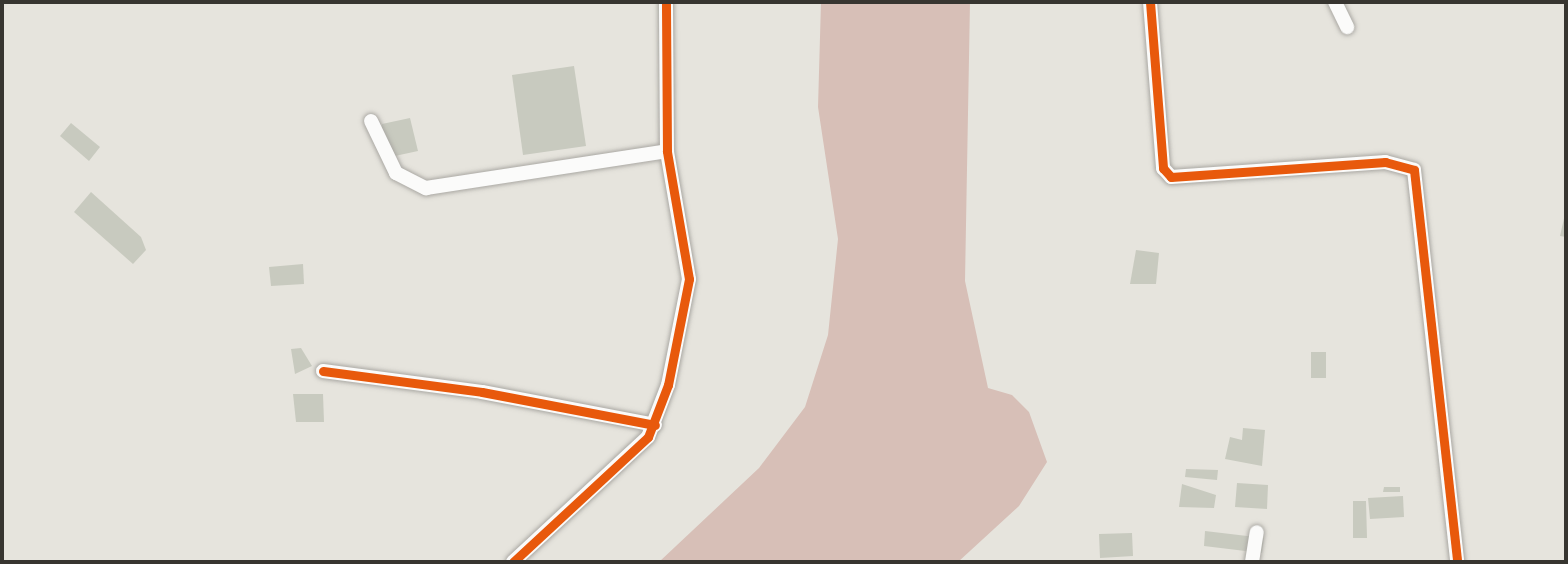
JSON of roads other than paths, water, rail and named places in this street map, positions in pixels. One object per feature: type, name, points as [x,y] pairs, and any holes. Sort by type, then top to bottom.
[{"type":"street","points":[[513,562],[655,425],[690,279],[667,150],[666,2]]},
{"type":"street","points":[[1150,2],[1163,167],[1171,177],[1385,162],[1414,170],[1457,562]]},
{"type":"street","points":[[1335,2],[1347,27]]},
{"type":"street","points":[[371,121],[396,173],[426,188],[667,150]]},
{"type":"street","points":[[323,371],[482,392],[655,425]]},
{"type":"street","points":[[1252,562],[1257,531]]}]
